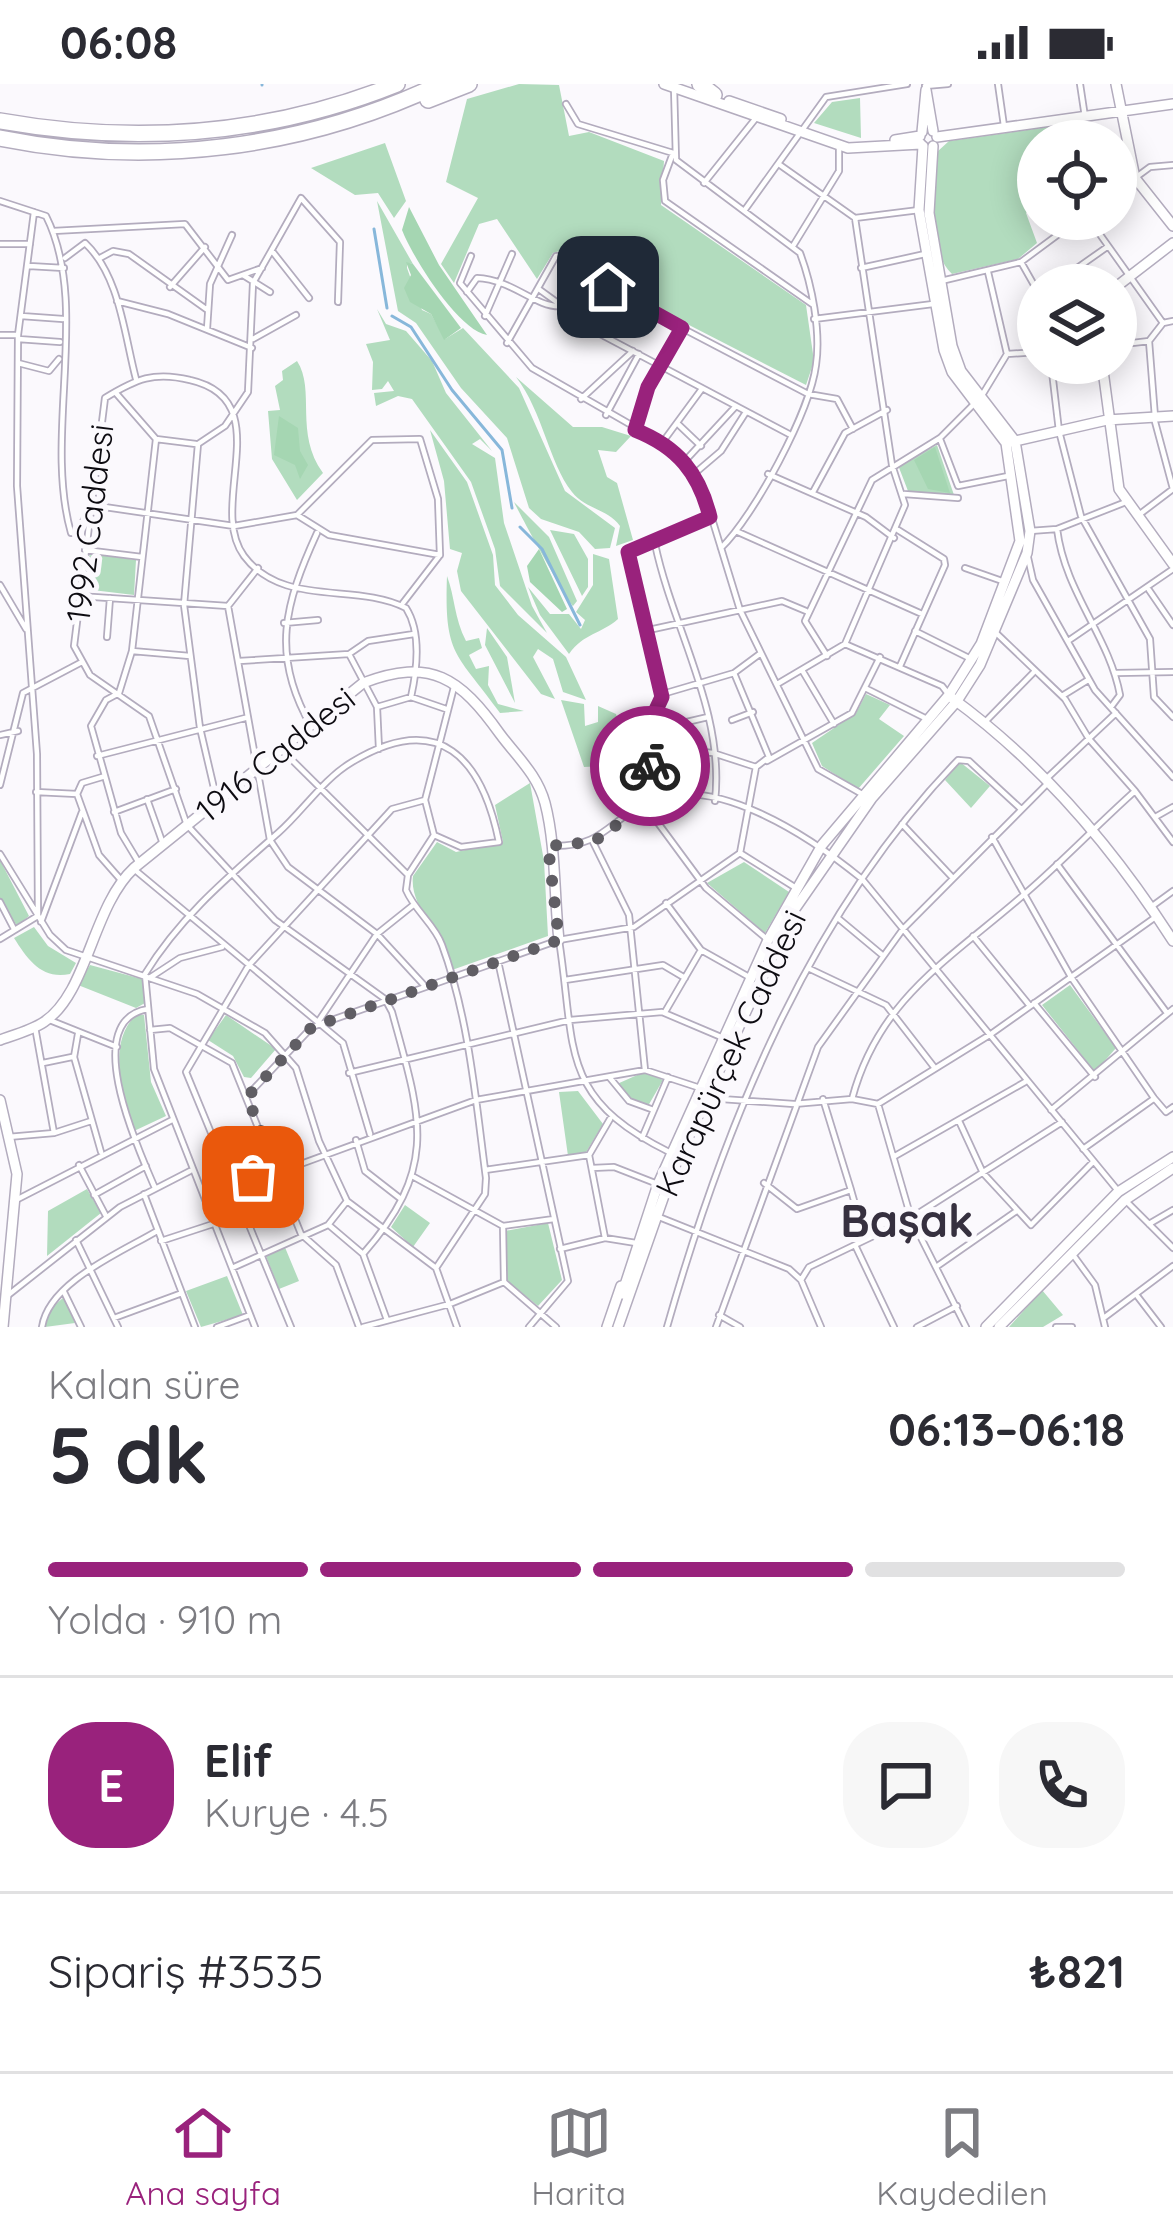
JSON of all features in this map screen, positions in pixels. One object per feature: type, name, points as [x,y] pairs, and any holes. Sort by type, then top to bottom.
[{"type":"highway","points":[[256,124],[373,84]]},
{"type":"highway","points":[[0,121],[59,131],[136,135],[256,124],[397,84]]},
{"type":"highway","points":[[310,132],[440,84]]},
{"type":"highway","points":[[0,138],[140,152],[222,148],[349,128],[470,84]]},
{"type":"main road","points":[[1116,84],[1123,120]]},
{"type":"main road","points":[[674,85],[756,118],[855,144],[927,139]]},
{"type":"main road","points":[[674,85],[713,90],[858,149],[1173,104]]},
{"type":"main road","points":[[925,87],[927,139]]},
{"type":"main road","name":"Karapürçek Caddesi","points":[[704,1094],[749,977],[798,889],[928,720],[953,698],[1027,553],[1030,531],[1010,442],[948,362],[919,210],[927,139]]},
{"type":"main road","name":"Karapürçek Caddesi","points":[[927,139],[929,213],[956,362],[978,400]]},
{"type":"main road","points":[[1137,181],[1173,226]]},
{"type":"main road","points":[[1137,269],[1173,243]]},
{"type":"main road","points":[[1104,384],[1119,489],[1173,567]]},
{"type":"main road","points":[[1010,442],[1107,420],[1173,416]]},
{"type":"main road","name":"Karapürçek Caddesi","points":[[866,797],[953,698],[994,631],[1020,541],[1010,442]]},
{"type":"main road","points":[[417,670],[454,684],[484,707],[535,777],[546,806],[559,940]]},
{"type":"main road","name":"1916 Caddesi","points":[[0,1040],[47,1019],[121,880],[136,866],[284,752],[363,683],[395,671],[417,670]]},
{"type":"main road","points":[[953,698],[1047,781],[1091,831],[1173,941]]},
{"type":"main road","name":"Karapürçek Caddesi","points":[[615,1327],[658,1184],[826,849]]},
{"type":"main road","points":[[0,1100],[18,1199],[2,1321]]},
{"type":"main road","name":"Karapürçek Caddesi","points":[[615,1327],[676,1154]]},
{"type":"main road","points":[[986,1327],[1121,1196],[1173,1156]]},
{"type":"main road","points":[[999,1327],[1121,1196],[1173,1168]]},
{"type":"street","points":[[819,84],[826,98]]},
{"type":"street","points":[[742,213],[826,98],[907,84]]},
{"type":"street","points":[[925,87],[948,84]]},
{"type":"street","points":[[1005,129],[998,85],[1008,84]]},
{"type":"street","points":[[1080,84],[1085,117]]},
{"type":"street","points":[[674,85],[673,153],[663,180],[665,201],[812,304]]},
{"type":"street","points":[[566,104],[578,124],[673,153],[742,213],[793,246],[803,260],[814,319],[816,367],[808,394],[738,532],[721,548]]},
{"type":"street","points":[[704,183],[756,118]]},
{"type":"street","points":[[793,246],[839,171],[839,145]]},
{"type":"street","points":[[778,164],[856,218],[919,210]]},
{"type":"street","points":[[1137,176],[1150,166],[1173,165]]},
{"type":"street","points":[[115,392],[156,439],[198,444],[225,426],[248,392],[253,339],[248,314],[255,280],[301,198],[340,242],[338,302]]},
{"type":"street","points":[[0,201],[46,216],[64,259],[64,509],[71,533],[78,532],[91,505],[234,526],[296,515],[372,440],[420,439],[438,499],[440,555],[401,606]]},
{"type":"street","points":[[34,212],[18,337],[18,540],[36,792],[39,919]]},
{"type":"street","points":[[778,684],[845,644],[898,530],[904,494],[892,465],[856,218]]},
{"type":"street","points":[[53,231],[185,224],[228,280],[262,268]]},
{"type":"street","points":[[207,329],[206,309],[232,236]]},
{"type":"street","points":[[941,281],[1021,262],[1051,240]]},
{"type":"street","points":[[1105,240],[1122,264]]},
{"type":"street","points":[[64,259],[85,243],[100,258],[117,302],[136,379],[165,374],[204,383],[233,413],[238,434],[234,526],[244,555],[293,588],[401,606],[411,615],[417,670],[411,697]]},
{"type":"street","points":[[0,244],[32,244]]},
{"type":"street","points":[[1083,264],[1109,246]]},
{"type":"street","points":[[170,287],[205,247]]},
{"type":"street","points":[[100,258],[113,251],[129,254],[206,309]]},
{"type":"street","points":[[272,251],[310,298]]},
{"type":"street","points":[[485,316],[512,254]]},
{"type":"street","points":[[506,343],[560,254],[682,328],[808,394],[837,399],[853,429]]},
{"type":"street","points":[[861,268],[925,254]]},
{"type":"street","points":[[471,256],[460,283],[506,343],[532,368],[685,461],[710,517],[740,610],[818,769],[866,797]]},
{"type":"street","points":[[29,266],[64,268]]},
{"type":"street","points":[[827,656],[805,621],[807,611],[872,480],[940,438],[978,400],[1007,354],[988,270]]},
{"type":"street","points":[[242,275],[270,292]]},
{"type":"street","points":[[466,292],[477,278],[500,281],[534,300],[562,307],[575,305],[599,281]]},
{"type":"street","points":[[1137,284],[1163,323]]},
{"type":"street","points":[[539,290],[636,352],[789,434]]},
{"type":"street","points":[[117,302],[253,348]]},
{"type":"street","points":[[814,319],[934,304]]},
{"type":"street","points":[[253,339],[296,315]]},
{"type":"street","points":[[21,316],[63,319]]},
{"type":"street","points":[[1136,517],[1173,489],[1154,417],[1149,341],[1163,323],[1173,321]]},
{"type":"street","points":[[635,430],[660,365],[682,328]]},
{"type":"street","points":[[0,335],[62,342]]},
{"type":"street","points":[[1137,342],[1149,341]]},
{"type":"street","points":[[581,399],[636,352]]},
{"type":"street","points":[[606,415],[636,352]]},
{"type":"street","points":[[1007,354],[1017,353]]},
{"type":"street","points":[[18,363],[50,371],[62,355]]},
{"type":"street","name":"1992 Caddesi","points":[[136,379],[105,398],[74,646],[80,663],[149,716],[161,737],[187,825]]},
{"type":"street","points":[[1053,384],[1059,431],[1082,519],[1150,639],[1154,697],[1173,717]]},
{"type":"street","points":[[662,443],[702,388]]},
{"type":"street","points":[[685,461],[736,406]]},
{"type":"street","points":[[813,492],[833,449],[853,429],[886,410]]},
{"type":"street","points":[[694,474],[721,451],[746,412]]},
{"type":"street","points":[[679,424],[701,446]]},
{"type":"street","points":[[940,438],[958,487],[1014,474]]},
{"type":"street","points":[[156,439],[132,651],[119,693],[106,700],[92,726],[102,777],[136,866],[187,916],[343,1043],[370,1134]]},
{"type":"street","points":[[198,444],[184,605],[200,728],[217,802]]},
{"type":"street","points":[[768,474],[813,492],[894,538]]},
{"type":"street","points":[[904,494],[958,498]]},
{"type":"street","points":[[1030,531],[1057,529],[1126,502]]},
{"type":"street","points":[[296,515],[318,532],[440,555]]},
{"type":"street","points":[[710,517],[655,544],[636,547],[628,556],[662,697],[651,747],[647,802],[701,880],[768,940]]},
{"type":"street","points":[[716,1327],[764,1183],[818,1047],[903,928],[1114,710],[1120,695],[1116,673],[1061,562],[1057,529]]},
{"type":"street","points":[[898,530],[944,559],[900,666]]},
{"type":"street","points":[[311,726],[298,704],[284,623],[293,588],[318,532]]},
{"type":"street","points":[[738,532],[922,614]]},
{"type":"street","points":[[655,544],[710,716],[719,759],[715,801]]},
{"type":"street","points":[[85,550],[142,557]]},
{"type":"street","points":[[1027,553],[1034,580],[1089,680],[1173,777]]},
{"type":"street","points":[[1068,641],[1173,567]]},
{"type":"street","points":[[258,568],[228,606],[270,840],[288,867],[376,934],[425,986]]},
{"type":"street","points":[[965,568],[1010,583]]},
{"type":"street","points":[[0,585],[26,629]]},
{"type":"street","points":[[1148,589],[1173,625]]},
{"type":"street","points":[[80,596],[228,606]]},
{"type":"street","points":[[107,637],[110,598]]},
{"type":"street","points":[[644,632],[782,601],[807,611]]},
{"type":"street","points":[[284,623],[319,620]]},
{"type":"street","points":[[915,631],[971,659]]},
{"type":"street","points":[[994,631],[1017,648],[1033,673],[1062,696],[1089,739],[1157,816],[1173,842]]},
{"type":"street","points":[[239,661],[349,654],[368,641],[414,634]]},
{"type":"street","points":[[845,644],[942,686],[953,698]]},
{"type":"street","points":[[132,651],[190,656]]},
{"type":"street","points":[[662,697],[734,673],[762,652]]},
{"type":"street","points":[[349,654],[377,707],[379,750]]},
{"type":"street","points":[[756,767],[807,743],[852,713],[880,657]]},
{"type":"street","points":[[29,686],[60,678],[80,663]]},
{"type":"street","points":[[802,670],[834,724]]},
{"type":"street","points":[[1116,673],[1173,672]]},
{"type":"street","points":[[319,1023],[559,940],[629,929],[740,853],[756,767],[769,757],[734,673]]},
{"type":"street","points":[[984,723],[1033,673]]},
{"type":"street","points":[[1062,696],[1089,680]]},
{"type":"street","points":[[408,875],[434,835],[425,800],[454,684]]},
{"type":"street","points":[[0,785],[29,686]]},
{"type":"street","points":[[867,689],[928,720]]},
{"type":"street","points":[[377,707],[411,697],[446,709]]},
{"type":"street","points":[[732,720],[754,712]]},
{"type":"street","points":[[678,724],[710,716]]},
{"type":"street","points":[[97,756],[245,718]]},
{"type":"street","points":[[0,735],[18,731]]},
{"type":"street","points":[[651,747],[748,760],[756,767]]},
{"type":"street","points":[[255,1327],[154,1069],[148,975],[187,916],[350,763],[379,750],[455,748],[488,792],[499,842],[461,847],[434,835]]},
{"type":"street","points":[[284,752],[408,875],[412,906],[437,935],[451,976],[476,1100],[485,1194],[436,1268]]},
{"type":"street","points":[[667,1327],[694,1233],[744,1101],[810,968],[862,879],[902,824],[964,759],[1021,809]]},
{"type":"street","points":[[1167,770],[1173,760]]},
{"type":"street","points":[[102,777],[82,783],[77,794],[99,854],[121,880]]},
{"type":"street","points":[[114,812],[176,789]]},
{"type":"street","points":[[852,1099],[874,1035],[934,966],[1022,896],[1135,791]]},
{"type":"street","points":[[36,792],[77,794]]},
{"type":"street","points":[[548,846],[593,842],[647,802],[667,796],[750,806],[826,849],[862,879],[1121,1196],[1171,1243]]},
{"type":"street","points":[[147,799],[163,844]]},
{"type":"street","points":[[291,1327],[186,1072],[249,965],[392,809],[425,800]]},
{"type":"street","points":[[1157,816],[1173,807]]},
{"type":"street","points":[[0,939],[39,919],[82,812]]},
{"type":"street","points":[[902,824],[951,876]]},
{"type":"street","points":[[187,825],[284,927],[385,1000],[418,1117],[414,1177],[384,1230],[363,1254]]},
{"type":"street","points":[[992,837],[1071,977],[1154,1098],[1166,1112],[1173,1107]]},
{"type":"street","points":[[593,842],[629,915],[645,1070]]},
{"type":"street","points":[[740,853],[798,889]]},
{"type":"street","points":[[0,854],[39,919],[66,950],[83,959],[148,975],[226,1007],[266,1033],[296,1068],[323,1151],[347,1201],[436,1268],[458,1327]]},
{"type":"street","points":[[1051,1110],[1170,1011],[1057,864]]},
{"type":"street","points":[[205,1199],[418,1117],[476,1100],[645,1070],[669,1075],[704,1094],[744,1101],[794,1104],[852,1099],[878,1104],[991,1034],[1116,945],[1173,891]]},
{"type":"street","points":[[0,902],[14,931]]},
{"type":"street","points":[[666,903],[701,950],[749,977]]},
{"type":"street","points":[[247,1097],[319,1023],[376,934],[412,906]]},
{"type":"street","points":[[839,919],[883,955]]},
{"type":"street","points":[[973,936],[1095,1078]]},
{"type":"street","points":[[559,940],[581,1083],[611,1118],[676,1154]]},
{"type":"street","points":[[148,975],[180,958],[224,946]]},
{"type":"street","points":[[665,1012],[701,950]]},
{"type":"street","points":[[498,961],[568,1281],[529,1327]]},
{"type":"street","points":[[565,980],[663,965],[685,978]]},
{"type":"street","points":[[810,968],[892,1012],[934,1067]]},
{"type":"street","points":[[148,1009],[123,1023],[117,1047],[118,1092],[155,1189]]},
{"type":"street","points":[[349,1072],[570,1020],[665,1012],[723,1038]]},
{"type":"street","points":[[47,1019],[117,1047]]},
{"type":"street","points":[[35,1026],[54,1133]]},
{"type":"street","points":[[150,1030],[170,1028],[232,1063],[302,1234],[336,1265],[361,1327],[450,1304],[504,1282]]},
{"type":"street","points":[[78,1034],[74,1057],[101,1153]]},
{"type":"street","points":[[43,1063],[74,1057]]},
{"type":"street","points":[[642,1138],[669,1075]]},
{"type":"street","points":[[610,1078],[629,1101],[654,1110]]},
{"type":"street","points":[[895,1156],[1026,1082]]},
{"type":"street","points":[[1083,1149],[1154,1098]]},
{"type":"street","points":[[823,1099],[866,1239]]},
{"type":"street","points":[[878,1104],[910,1218],[966,1327]]},
{"type":"street","points":[[605,1238],[589,1155],[611,1118]]},
{"type":"street","points":[[18,1199],[172,1120]]},
{"type":"street","points":[[5,1134],[54,1133],[92,1121]]},
{"type":"street","points":[[959,1121],[983,1173],[1031,1225],[1093,1162]]},
{"type":"street","points":[[801,1280],[809,1267],[910,1218],[1062,1121]]},
{"type":"street","points":[[356,1139],[365,1171],[402,1199]]},
{"type":"street","points":[[485,1170],[589,1155]]},
{"type":"street","points":[[79,1165],[106,1216]]},
{"type":"street","points":[[94,1195],[146,1166]]},
{"type":"street","points":[[592,1168],[614,1167],[658,1184]]},
{"type":"street","points":[[7,1296],[106,1216],[191,1170]]},
{"type":"street","points":[[414,1177],[502,1226],[554,1219]]},
{"type":"street","points":[[764,1183],[797,1209],[851,1190]]},
{"type":"street","points":[[144,1194],[195,1327]]},
{"type":"street","points":[[232,1268],[328,1225],[347,1201]]},
{"type":"street","points":[[1149,1224],[1173,1210]]},
{"type":"street","points":[[937,1267],[1015,1212]]},
{"type":"street","points":[[655,1216],[789,1269],[801,1280],[821,1327]]},
{"type":"street","points":[[161,1241],[214,1223]]},
{"type":"street","points":[[328,1225],[363,1254],[386,1320]]},
{"type":"street","points":[[502,1226],[504,1282],[556,1327]]},
{"type":"street","points":[[42,1327],[45,1308],[64,1292],[157,1232]]},
{"type":"street","points":[[560,1249],[605,1238],[637,1243]]},
{"type":"street","points":[[76,1240],[118,1327]]},
{"type":"street","points":[[855,1245],[894,1327]]},
{"type":"street","points":[[1071,1252],[1095,1285],[1105,1327]]},
{"type":"street","points":[[1105,1317],[1138,1297],[1173,1266]]},
{"type":"street","points":[[64,1292],[81,1327]]},
{"type":"street","points":[[114,1318],[182,1292]]},
{"type":"street","points":[[1138,1297],[1161,1327]]},
{"type":"street","points":[[916,1327],[957,1306]]},
{"type":"street","points":[[415,1314],[419,1327]]},
{"type":"street","points":[[217,1327],[250,1315]]},
{"type":"street","points":[[719,1316],[740,1327]]},
{"type":"street","points":[[1056,1327],[1072,1327]]},
{"type":"green space","points":[[519,84],[559,85],[569,136],[589,132],[664,161],[661,205],[806,305],[814,361],[806,385],[613,286],[566,249],[553,253],[537,279],[497,219],[479,224],[454,283],[441,264],[478,198],[446,182],[467,99]]},
{"type":"green space","points":[[860,98],[861,138],[814,123],[832,102]]},
{"type":"green space","points":[[1017,131],[1017,240],[1037,243],[1018,259],[952,274],[944,263],[935,233],[934,199],[937,152],[949,141]]},
{"type":"green space","points":[[385,143],[406,201],[394,218],[378,193],[355,195],[311,168]]},
{"type":"green space","points":[[377,201],[413,264],[407,263],[407,268],[422,310],[431,314],[445,339],[463,328],[519,388],[565,491],[615,528],[610,548],[595,549],[579,532],[541,519],[529,508],[507,438],[461,388],[416,323],[398,311]]},
{"type":"green space","points":[[409,207],[439,265],[487,335],[450,307],[416,258],[402,230]]},
{"type":"green space","points":[[406,262],[413,264],[461,328],[444,340],[431,314],[410,302],[404,288],[411,275]]},
{"type":"green space","points":[[377,309],[386,324],[406,331],[432,361],[446,393],[492,451],[480,439],[472,444],[495,458],[504,523],[532,606],[547,633],[500,586],[495,549],[471,482],[412,399],[398,396],[376,406],[374,393],[394,391],[388,381],[382,389],[372,390],[373,362],[366,344],[390,340]]},
{"type":"green space","points":[[297,361],[305,385],[309,443],[323,473],[297,500],[272,459],[268,411],[280,410],[275,386],[283,380],[282,371]]},
{"type":"green space","points":[[516,377],[573,427],[602,427],[631,436],[616,452],[598,450],[607,477],[617,483],[633,540],[616,546],[620,526],[572,492]]},
{"type":"green space","points":[[279,416],[298,428],[300,451],[308,465],[300,479],[295,465],[274,455]]},
{"type":"green space","points":[[430,430],[467,482],[493,555],[495,585],[518,615],[566,657],[586,700],[563,692],[553,659],[538,649],[533,657],[555,699],[541,694],[461,591],[457,571],[462,553],[450,549],[444,481]]},
{"type":"green space","points":[[937,445],[954,495],[908,491],[898,465]]},
{"type":"green space","points":[[935,447],[950,493],[928,489],[914,460]]},
{"type":"green space","points":[[514,502],[549,537],[577,601],[573,606],[553,573]]},
{"type":"green space","points":[[550,530],[574,534],[588,559],[588,587],[582,596]]},
{"type":"green space","points":[[539,549],[567,609],[562,612],[530,582],[527,566]]},
{"type":"green space","points":[[593,554],[609,559],[618,619],[569,654],[540,615],[528,587],[550,614],[569,614],[581,629],[585,620],[576,612],[593,585]]},
{"type":"green space","points":[[86,557],[136,560],[134,595],[84,589]]},
{"type":"green space","points":[[447,576],[466,641],[479,638],[482,648],[469,655],[476,669],[489,666],[488,685],[498,704],[524,711],[500,713],[456,652],[448,623]]},
{"type":"green space","points":[[487,628],[507,657],[515,703],[485,645]]},
{"type":"green space","points":[[866,694],[890,705],[879,719],[904,736],[858,789],[822,766],[812,743],[856,713]]},
{"type":"green space","points":[[561,700],[584,704],[585,726],[598,722],[598,706],[616,714],[627,750],[620,765],[584,767]]},
{"type":"green space","points":[[960,762],[990,786],[971,808],[945,780]]},
{"type":"green space","points":[[530,783],[544,861],[548,936],[452,970],[416,899],[413,876],[437,842],[456,852],[503,842],[495,805]]},
{"type":"green space","points":[[0,860],[29,916],[17,926],[0,899]]},
{"type":"green space","points":[[744,862],[789,892],[765,933],[707,883]]},
{"type":"green space","points":[[34,927],[48,946],[76,963],[70,974],[44,971],[25,954],[14,938]]},
{"type":"green space","points":[[90,965],[142,979],[145,1003],[136,1008],[78,985]]},
{"type":"green space","points":[[1070,985],[1116,1048],[1095,1072],[1042,1005]]},
{"type":"green space","points":[[136,1015],[144,1015],[151,1082],[166,1116],[134,1131],[119,1055],[121,1040]]},
{"type":"green space","points":[[226,1015],[276,1049],[251,1078],[244,1077],[233,1056],[208,1040]]},
{"type":"green space","points":[[644,1072],[663,1080],[648,1106],[628,1097],[617,1084]]},
{"type":"green space","points":[[578,1091],[603,1124],[585,1154],[568,1156],[559,1092]]},
{"type":"green space","points":[[87,1189],[101,1213],[47,1256],[48,1211]]},
{"type":"green space","points":[[405,1205],[430,1223],[413,1247],[391,1227]]},
{"type":"green space","points":[[548,1223],[562,1280],[538,1306],[507,1281],[505,1231]]},
{"type":"green space","points":[[284,1245],[299,1281],[279,1289],[266,1256]]},
{"type":"green space","points":[[227,1276],[243,1315],[201,1327],[186,1291]]},
{"type":"green space","points":[[1042,1290],[1063,1315],[1043,1327],[1009,1327]]},
{"type":"green space","points":[[64,1297],[75,1323],[45,1327],[48,1311]]},
{"type":"waterway","points":[[374,229],[387,308]]},
{"type":"waterway","points":[[392,316],[411,327],[452,390],[502,450],[512,508]]},
{"type":"waterway","points":[[520,527],[542,549],[580,625]]},
{"type":"way so far","points":[[253,1177],[276,1168],[247,1097],[312,1027],[559,940],[548,846],[584,846],[650,801],[650,766]]},
{"type":"district","name":"Başak","points":[[907,1220]]},
{"type":"route","points":[[608,287],[682,328],[648,387],[635,430],[673,449],[685,461],[702,486],[710,517],[628,552],[662,697],[655,712],[650,766]]}]
